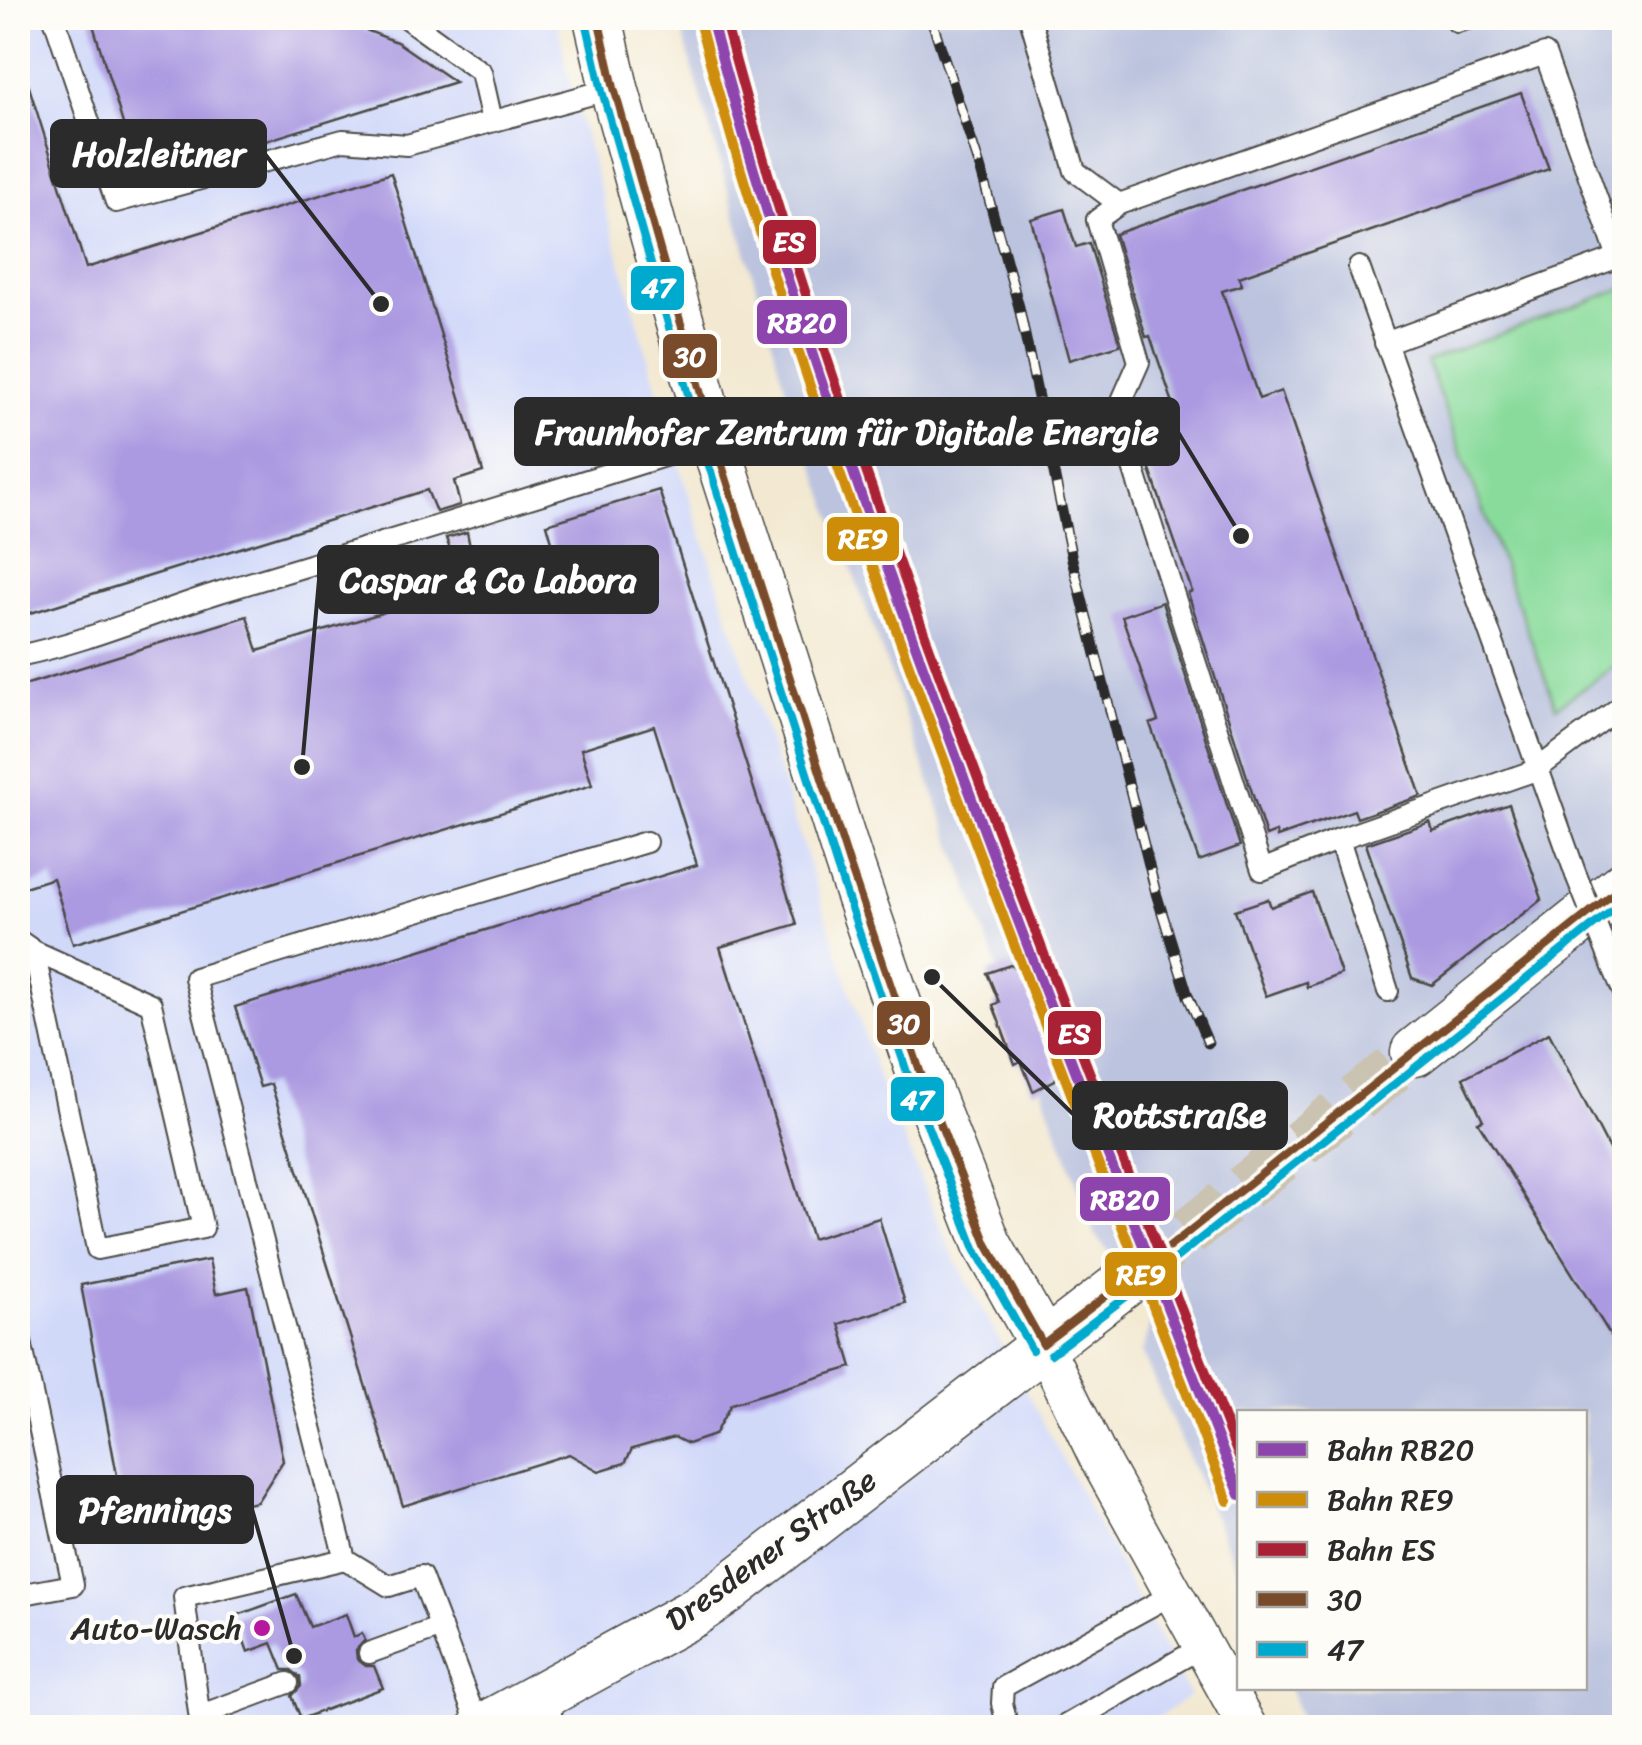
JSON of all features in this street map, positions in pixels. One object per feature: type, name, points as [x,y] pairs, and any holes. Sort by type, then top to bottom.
[{"type":"street","points":[[598,18],[614,88],[714,440],[921,1074],[987,1244],[1043,1344],[1100,1461],[1248,1728]]},
{"type":"street","points":[[1414,1052],[1624,885]]},
{"type":"street","name":"Dresdener Straße","points":[[480,1728],[550,1710],[694,1613],[1131,1278]]},
{"type":"lane","points":[[54,18],[116,202],[343,140],[406,146],[614,88]]},
{"type":"lane","points":[[406,18],[481,72],[492,121]]},
{"type":"lane","points":[[1030,18],[1075,172],[1119,204]]},
{"type":"lane","points":[[1385,343],[1621,256],[1545,54],[1119,204],[1098,220],[1138,362],[1116,414],[1262,870],[1536,770],[1624,704]]},
{"type":"lane","points":[[1360,267],[1536,770],[1624,993]]},
{"type":"lane","points":[[18,656],[50,650],[217,593],[714,440]]},
{"type":"lane","points":[[1339,840],[1388,991]]},
{"type":"lane","points":[[480,1728],[421,1576],[389,1586],[345,1559],[195,978],[646,842]]},
{"type":"lane","points":[[26,946],[151,1004],[203,1228],[96,1249],[26,946]]},
{"type":"lane","points":[[18,1328],[74,1585],[18,1594]]},
{"type":"lane","points":[[288,1683],[201,1721],[184,1596],[345,1559]]},
{"type":"lane","points":[[1011,1728],[1002,1704],[1003,1687],[1173,1594]]},
{"type":"lane","points":[[369,1653],[441,1627]]},
{"type":"lane","points":[[1060,1728],[1202,1646]]},
{"type":"shaded area","points":[[18,18],[556,18],[573,94],[673,445],[879,1080],[950,1249],[1190,1696],[1144,1727],[18,1727]]},
{"type":"shaded area","points":[[678,18],[1624,18],[1624,1727],[1304,1727],[1290,1690],[1587,1690],[1587,1410],[1237,1410],[1237,1567],[1142,1353],[1154,1311],[1096,1236],[787,392]]},
{"type":"green space","points":[[1624,288],[1624,660],[1556,707],[1427,361]]},
{"type":"building","points":[[91,18],[335,18],[397,42],[455,82],[140,180]]},
{"type":"building","points":[[25,74],[86,268],[391,173],[483,472],[454,481],[460,505],[436,512],[427,490],[18,617],[18,75]]},
{"type":"building","points":[[1521,93],[1549,169],[1239,277],[1242,285],[1222,291],[1259,399],[1281,391],[1421,796],[1357,818],[1354,810],[1277,837],[1276,832],[1266,836],[1188,593],[1192,591],[1135,427],[1176,412],[1150,336],[1146,337],[1115,234]]},
{"type":"building","points":[[1064,209],[1076,247],[1089,243],[1120,345],[1069,360],[1031,219]]},
{"type":"building","points":[[659,490],[797,924],[720,947],[812,1239],[879,1218],[905,1303],[839,1324],[852,1367],[731,1404],[714,1435],[688,1444],[674,1437],[632,1449],[625,1463],[599,1471],[569,1454],[403,1506],[271,1084],[260,1087],[235,1007],[697,865],[654,726],[581,749],[592,785],[73,944],[53,878],[18,889],[18,687],[247,616],[258,651],[557,559],[547,524]]},
{"type":"building","points":[[467,532],[470,547],[451,552],[446,538]]},
{"type":"building","points":[[1162,602],[1240,846],[1199,861],[1150,724],[1158,721],[1122,616]]},
{"type":"building","points":[[1509,804],[1542,899],[1432,985],[1412,978],[1366,844],[1430,822],[1433,831]]},
{"type":"building","points":[[1312,892],[1341,974],[1266,996],[1235,910],[1268,899],[1271,907]]},
{"type":"building","points":[[1010,965],[1022,971],[1026,982],[1029,981],[1061,1065],[1055,1080],[1033,1091],[1021,1061],[1015,1064],[993,1005],[999,1002],[987,973]]},
{"type":"building","points":[[1549,1033],[1624,1178],[1624,1357],[1478,1122],[1483,1120],[1463,1078]]},
{"type":"building","points":[[209,1260],[216,1294],[248,1287],[283,1461],[257,1502],[127,1528],[81,1285]]},
{"type":"building","points":[[296,1594],[310,1627],[346,1614],[354,1637],[362,1633],[365,1640],[356,1650],[357,1659],[366,1666],[374,1666],[383,1688],[301,1719],[292,1696],[301,1686],[300,1677],[291,1670],[283,1670],[272,1643],[248,1652],[235,1616]]},
{"type":"tunnel","points":[[1131,1278],[1415,1052]]},
{"type":"railway","points":[[931,18],[980,167],[1019,307],[1072,559],[1156,893],[1188,996],[1208,1043]]},
{"type":"rail line","name":"RB20","points":[[711,18],[788,279],[876,536],[1012,905],[1237,1487]]},
{"type":"rail line","name":"ES","points":[[724,18],[800,275],[887,529],[1019,889],[1237,1452]]},
{"type":"rail line","name":"RE9","points":[[699,21],[776,283],[864,540],[1000,909],[1228,1501]]},
{"type":"transit line","name":"30","points":[[598,18],[614,88],[714,440],[849,863],[921,1074],[987,1244],[1043,1344]]},
{"type":"transit line","name":"47","points":[[586,21],[602,91],[702,444],[837,867],[909,1078],[975,1249],[1032,1350]]},
{"type":"transit line","name":"30","points":[[1043,1344],[1624,885]]},
{"type":"transit line","name":"47","points":[[1051,1354],[1624,901]]},
{"type":"place","name":"Holzleitner","points":[[381,304]]},
{"type":"place","name":"Fraunhofer Zentrum für Digitale Energie","points":[[1241,536]]},
{"type":"place","name":"Caspar & Co Labora","points":[[302,767]]},
{"type":"place","name":"Rottstraße","points":[[932,977]]},
{"type":"place","name":"Auto-Wasch","points":[[262,1628]]},
{"type":"place","name":"Pfennings","points":[[294,1656]]}]
